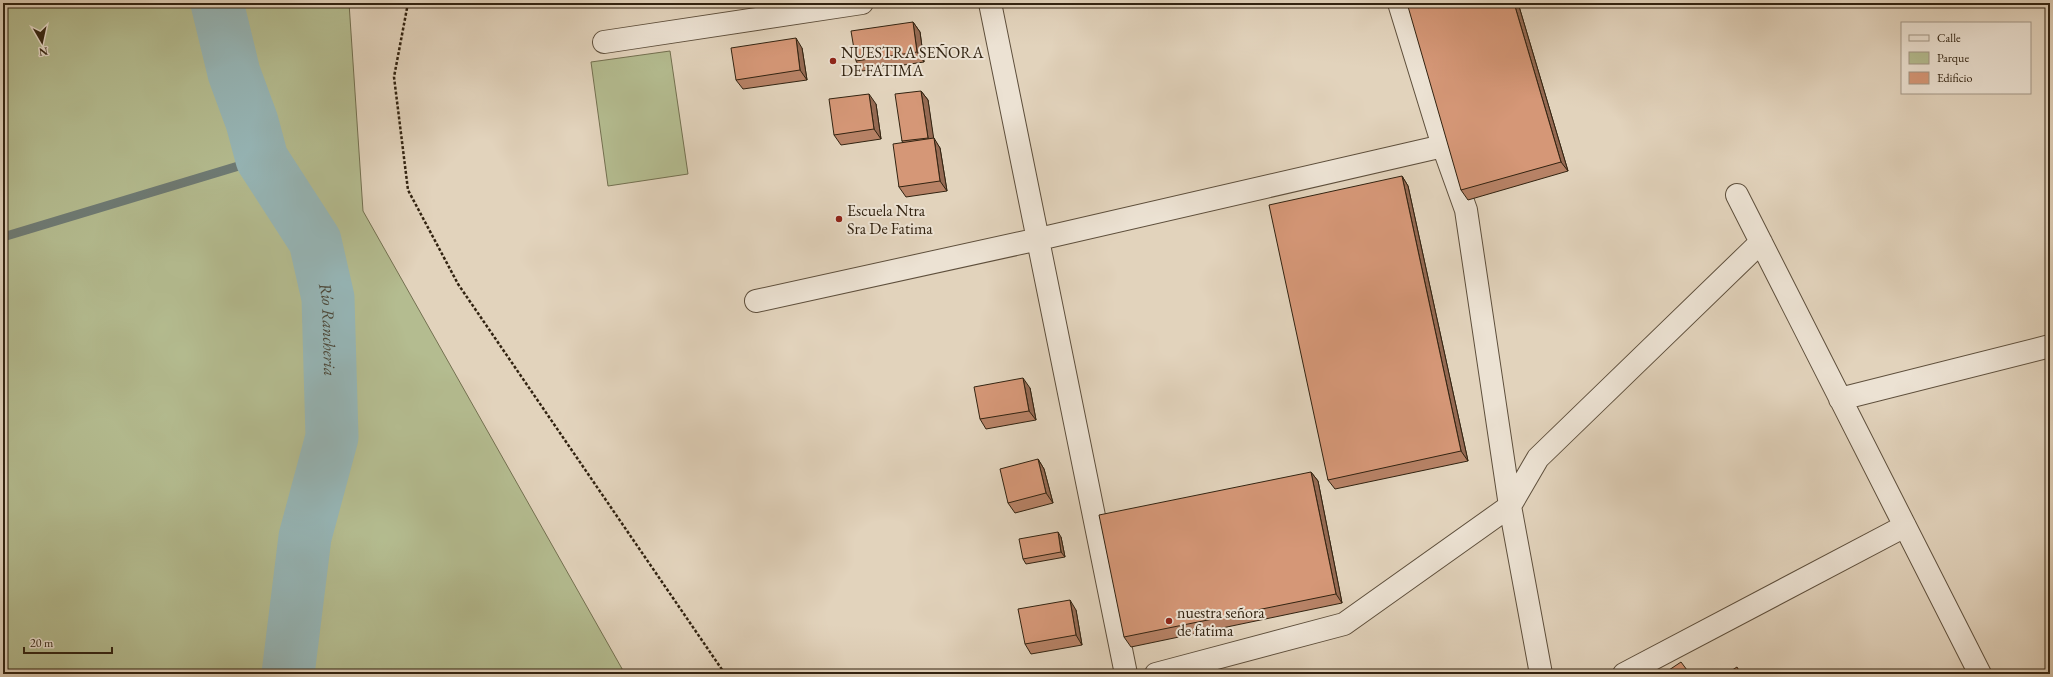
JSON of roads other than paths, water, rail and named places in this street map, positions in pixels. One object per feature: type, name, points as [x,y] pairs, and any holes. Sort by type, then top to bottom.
[{"type":"street","points":[[604,42],[862,3]]},
{"type":"street","points":[[990,3],[1126,674]]},
{"type":"street","points":[[1399,3],[1443,146],[1466,210],[1510,506],[1541,674]]},
{"type":"street","points":[[756,301],[1039,240],[1443,146]]},
{"type":"street","points":[[1737,195],[1980,674]]},
{"type":"street","points":[[1156,674],[1344,624],[1510,506],[1538,458],[1761,242]]},
{"type":"street","points":[[1840,399],[2050,346]]},
{"type":"street","points":[[1624,674],[1905,526]]},
{"type":"waterway","name":"Río Rancheria","points":[[217,3],[234,73],[252,122],[262,159],[315,241],[328,298],[332,437],[305,537],[288,674]]},
{"type":"waterway","points":[[3,237],[262,159]]},
{"type":"place","name":"NUESTRA SEÑORA DE FATIMA","points":[[833,61]]},
{"type":"place","name":"Escuela Ntra Sra De Fatima","points":[[839,219]]},
{"type":"place","name":"nuestra señora de fatima","points":[[1169,621]]}]
